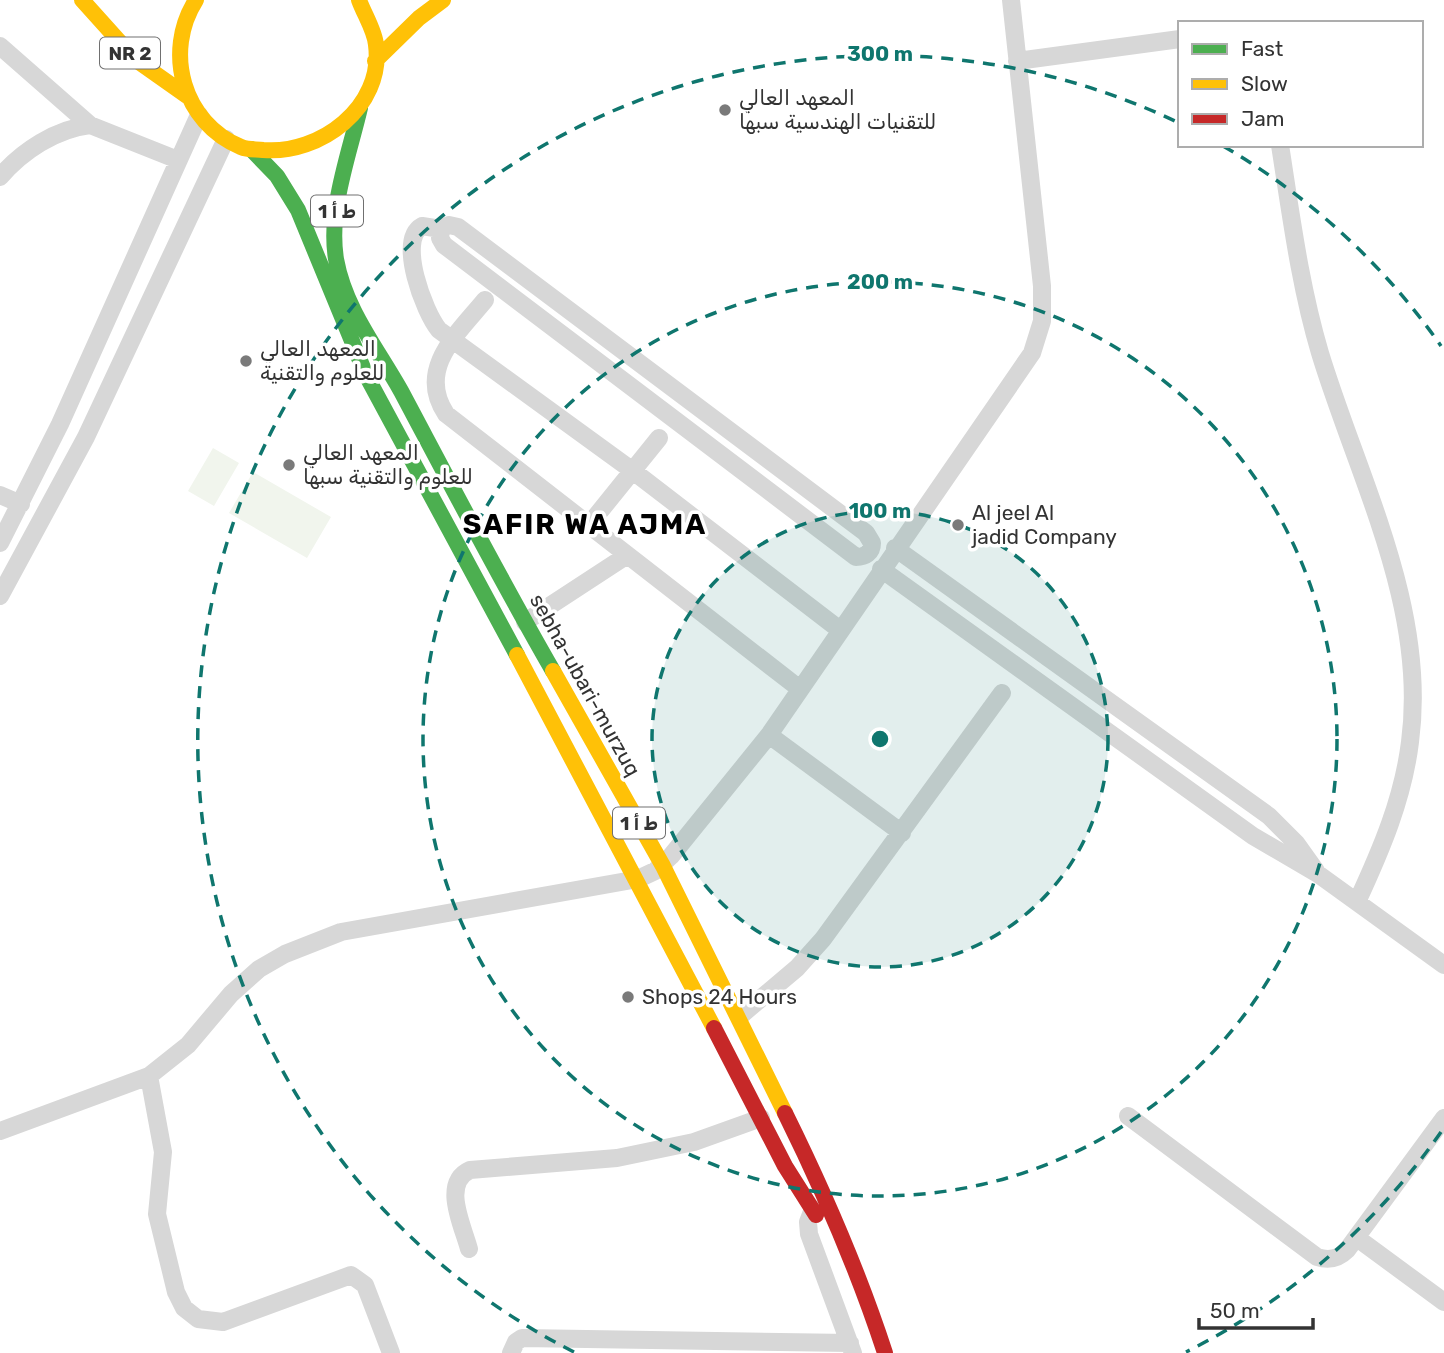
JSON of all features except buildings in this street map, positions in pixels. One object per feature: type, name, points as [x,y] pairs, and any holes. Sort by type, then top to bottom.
[{"type":"highway","name":"NR 2","points":[[82,0],[136,60],[187,96]]},
{"type":"highway","points":[[196,0],[186,17],[179,43],[180,70],[187,96],[199,115],[226,139],[251,149],[292,152],[318,144],[342,129],[360,108]]},
{"type":"highway","points":[[359,0],[373,31],[376,61]]},
{"type":"highway","points":[[376,61],[419,18],[443,0]]},
{"type":"highway","name":"sebha-ubari-murzuq","points":[[376,61],[346,160],[335,229],[336,259],[347,316],[366,375],[638,879],[785,1166],[813,1209],[843,1277],[868,1353]]},
{"type":"highway","name":"sebha-ubari-murzuq","points":[[251,149],[277,176],[298,210],[347,316],[386,364],[525,622],[663,866],[740,1016],[846,1243],[885,1353]]},
{"type":"street","points":[[0,1131],[149,1076],[188,1045],[231,994],[259,969],[313,941],[351,930],[638,879],[663,866],[769,734],[895,548],[1013,385],[1038,337],[1042,286],[1011,0]]},
{"type":"street","points":[[1017,61],[1178,39]]},
{"type":"street","points":[[0,46],[90,125],[178,160]]},
{"type":"street","points":[[0,543],[60,424],[199,115]]},
{"type":"street","points":[[0,177],[12,164],[46,140],[70,128],[90,125]]},
{"type":"street","points":[[0,596],[86,437],[226,139]]},
{"type":"street","points":[[1279,147],[1312,328],[1387,550],[1401,604],[1411,665],[1412,723],[1402,784],[1389,829],[1357,902]]},
{"type":"street","points":[[441,229],[439,237],[443,245],[856,557],[864,556],[870,551],[872,543],[869,536],[692,400],[458,227],[449,225],[441,229],[422,226],[413,233],[410,244],[424,306],[439,330],[633,471],[840,630]]},
{"type":"street","points":[[485,300],[440,357],[435,376],[436,396],[446,414],[800,689]]},
{"type":"street","points":[[675,421],[692,400]]},
{"type":"street","points":[[60,424],[86,437]]},
{"type":"street","points":[[588,526],[659,438]]},
{"type":"street","points":[[0,495],[21,504]]},
{"type":"street","points":[[895,548],[1276,823],[1296,843],[1318,874]]},
{"type":"street","points":[[525,622],[626,556]]},
{"type":"street","points":[[881,569],[1094,719],[1270,848],[1318,874],[1444,965]]},
{"type":"street","points":[[740,1016],[815,949],[1002,693]]},
{"type":"street","points":[[1094,719],[1108,702]]},
{"type":"street","points":[[769,734],[902,833]]},
{"type":"street","points":[[1200,797],[1214,777]]},
{"type":"street","points":[[149,1076],[163,1152],[158,1214],[176,1292],[184,1308],[206,1322],[223,1322],[351,1275],[365,1285],[391,1353]]},
{"type":"street","points":[[1128,1116],[1317,1257],[1325,1259],[1341,1256],[1357,1238],[1444,1118]]},
{"type":"street","points":[[469,1249],[455,1188],[460,1177],[470,1170],[617,1158],[694,1142],[761,1118]]},
{"type":"street","points":[[512,1353],[516,1342],[522,1338],[851,1348],[808,1234],[808,1222],[813,1209]]},
{"type":"street","points":[[1357,1238],[1444,1301]]},
{"type":"shaded area","points":[[213,448],[239,463],[214,506],[188,491]]},
{"type":"shaded area","points":[[253,472],[331,517],[307,558],[229,513]]},
{"type":"traffic: fast","points":[[360,108],[337,202],[334,240],[340,277],[363,328],[401,391],[553,671]]},
{"type":"traffic: fast","points":[[251,149],[277,176],[298,210],[366,375],[517,655]]},
{"type":"traffic: slow","points":[[82,0],[136,60],[187,96]]},
{"type":"traffic: slow","points":[[196,0],[186,20],[181,42],[180,63],[184,84],[205,121],[221,136],[244,148],[263,150],[306,144],[344,123],[359,107],[370,88],[376,68],[375,40],[359,0]]},
{"type":"traffic: slow","points":[[375,61],[419,18],[443,0]]},
{"type":"traffic: slow","points":[[517,655],[714,1028]]},
{"type":"traffic: slow","points":[[553,671],[663,866],[785,1113]]},
{"type":"traffic: jam","points":[[714,1028],[785,1166],[816,1215]]},
{"type":"traffic: jam","points":[[785,1113],[840,1232],[885,1353]]},
{"type":"place","name":"المعهد العالي للتقنيات الهندسية سبها","points":[[725,110]]},
{"type":"place","name":"المعهد العالي للعلوم والتقنية","points":[[246,361]]},
{"type":"place","name":"المعهد العالي للعلوم والتقنية سبها","points":[[289,465]]},
{"type":"place","name":"Al jeel Al jadid Company","points":[[958,525]]},
{"type":"place","name":"Shops 24 Hours","points":[[628,997]]},
{"type":"district","name":"SAFIR WA AJMA","points":[[585,524]]}]
